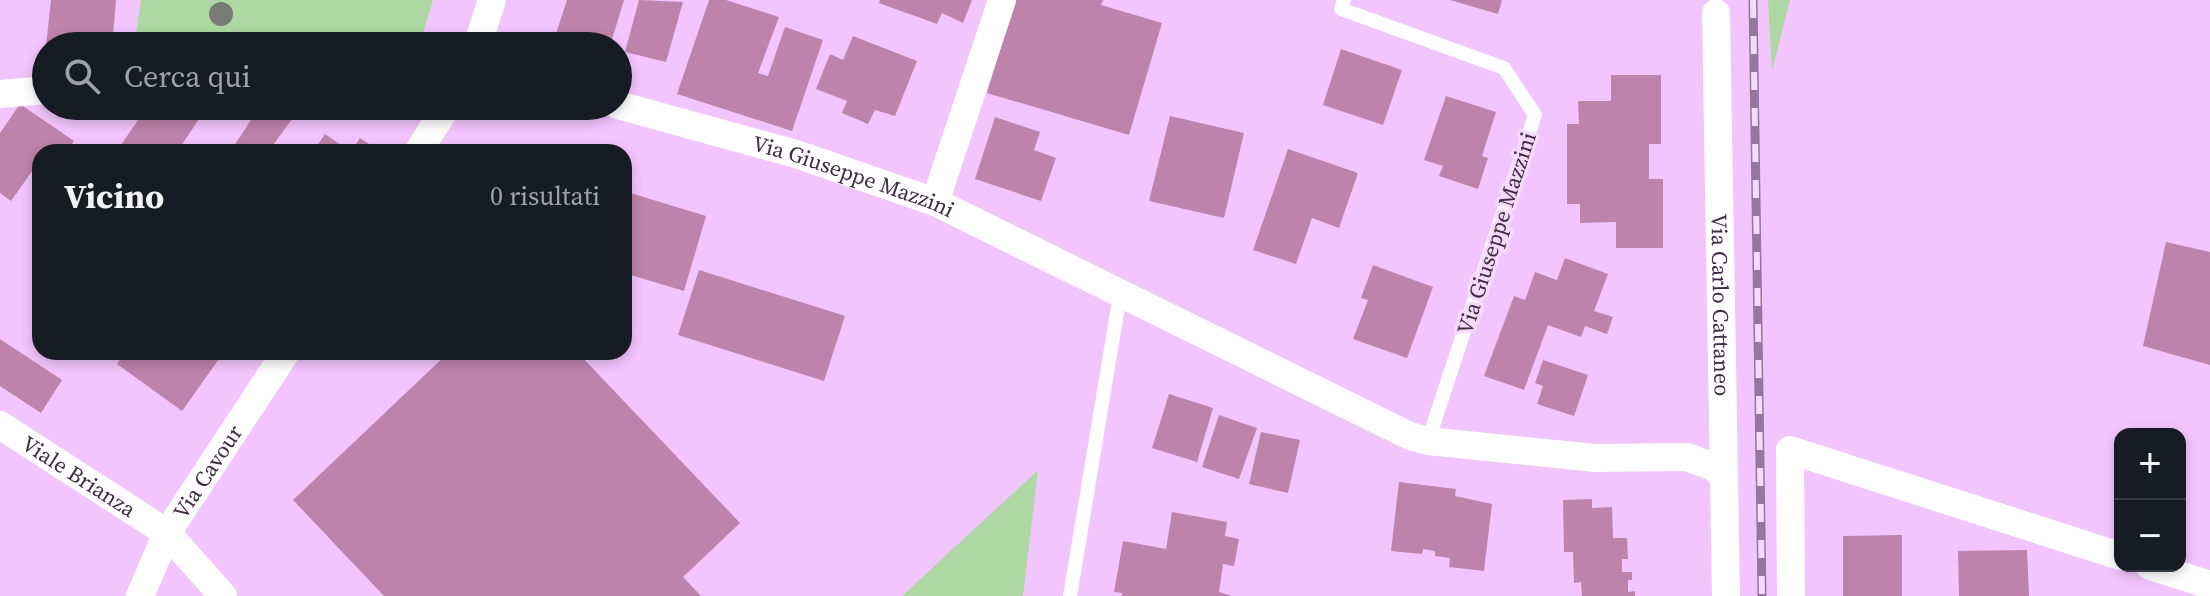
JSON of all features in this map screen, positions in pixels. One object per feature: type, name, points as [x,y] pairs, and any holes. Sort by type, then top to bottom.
[{"type":"street","points":[[482,32],[492,0]]},
{"type":"street","points":[[935,202],[1002,0]]},
{"type":"street","name":"Via Carlo Cattaneo","points":[[1716,13],[1726,596]]},
{"type":"street","points":[[0,94],[32,91]]},
{"type":"street","name":"Via Giuseppe Mazzini","points":[[632,109],[825,163],[935,202],[1395,431],[1428,441],[1595,458],[1687,457],[1714,467],[1724,478]]},
{"type":"street","points":[[423,144],[438,120]]},
{"type":"street","name":"Via Cavour","points":[[140,596],[167,533],[281,360]]},
{"type":"street","name":"Viale Brianza","points":[[0,425],[167,533],[223,596]]},
{"type":"street","points":[[1791,596],[1790,450],[2114,554]]},
{"type":"street","points":[[2169,572],[2210,585]]},
{"type":"lane","name":"Via Giuseppe Mazzini","points":[[1344,0],[1341,9],[1504,68],[1535,115],[1428,441]]},
{"type":"lane","points":[[1070,596],[1120,295]]},
{"type":"green space","points":[[141,0],[433,0],[423,32],[136,32]]},
{"type":"green space","points":[[1768,0],[1790,0],[1772,71]]},
{"type":"green space","points":[[1038,470],[1023,596],[902,596]]},
{"type":"building","points":[[51,0],[116,0],[113,32],[48,32]]},
{"type":"building","points":[[567,0],[624,0],[614,32],[557,32]]},
{"type":"building","points":[[639,0],[683,2],[666,62],[632,54],[630,32]]},
{"type":"building","points":[[709,0],[726,0],[779,17],[758,73],[768,76],[785,27],[823,40],[792,131],[677,94]]},
{"type":"building","points":[[880,0],[972,0],[963,23],[942,13],[937,24],[879,3]]},
{"type":"building","points":[[1015,0],[1103,0],[1101,5],[1162,23],[1129,135],[987,93]]},
{"type":"building","points":[[1450,0],[1502,0],[1498,14]]},
{"type":"building","points":[[853,36],[917,61],[895,116],[875,110],[868,124],[842,113],[847,101],[816,89],[830,54],[843,60]]},
{"type":"building","points":[[1341,49],[1402,70],[1383,125],[1323,105]]},
{"type":"building","points":[[1611,75],[1661,75],[1661,144],[1649,144],[1649,179],[1663,179],[1663,248],[1616,248],[1616,222],[1580,223],[1580,204],[1567,204],[1567,124],[1579,124],[1578,101],[1611,101]]},
{"type":"building","points":[[1446,96],[1496,112],[1482,156],[1488,158],[1478,189],[1439,176],[1443,166],[1424,160]]},
{"type":"building","points":[[20,104],[32,112],[32,120],[43,120],[74,141],[72,144],[32,144],[32,171],[11,201],[0,193],[0,133]]},
{"type":"building","points":[[1170,116],[1244,133],[1224,218],[1149,201]]},
{"type":"building","points":[[995,117],[1040,132],[1034,150],[1056,158],[1041,201],[975,179]]},
{"type":"building","points":[[138,120],[198,120],[182,144],[122,144]]},
{"type":"building","points":[[251,120],[291,120],[274,144],[235,144]]},
{"type":"building","points":[[325,134],[339,144],[318,144]]},
{"type":"building","points":[[1288,149],[1358,173],[1339,228],[1312,218],[1296,264],[1253,250]]},
{"type":"building","points":[[632,193],[706,216],[684,291],[632,275]]},
{"type":"building","points":[[2166,242],[2210,252],[2210,365],[2143,346]]},
{"type":"building","points":[[1565,258],[1608,274],[1594,311],[1613,317],[1607,334],[1585,326],[1581,337],[1548,325],[1524,390],[1484,376],[1514,296],[1525,300],[1535,272],[1557,280]]},
{"type":"building","points":[[1373,265],[1433,287],[1407,358],[1353,339],[1368,300],[1361,298]]},
{"type":"building","points":[[699,270],[845,316],[824,381],[678,335]]},
{"type":"building","points":[[0,339],[62,380],[41,413],[0,386]]},
{"type":"building","points":[[120,360],[218,360],[182,411],[117,364]]},
{"type":"building","points":[[441,360],[585,360],[740,523],[683,577],[701,596],[384,596],[293,500]]},
{"type":"building","points":[[1543,360],[1588,375],[1574,416],[1537,404],[1543,386],[1535,383]]},
{"type":"building","points":[[1169,394],[1213,408],[1197,462],[1152,448]]},
{"type":"building","points":[[1219,415],[1257,428],[1239,479],[1202,467]]},
{"type":"building","points":[[1261,432],[1300,440],[1288,493],[1249,484]]},
{"type":"building","points":[[1399,482],[1456,489],[1455,496],[1492,504],[1484,571],[1449,567],[1450,558],[1435,556],[1435,551],[1423,549],[1422,554],[1391,551]]},
{"type":"building","points":[[1592,499],[1592,508],[1612,507],[1613,538],[1627,538],[1628,559],[1622,559],[1622,572],[1632,572],[1628,592],[1635,591],[1635,596],[1582,596],[1581,582],[1574,583],[1573,552],[1564,552],[1563,500]]},
{"type":"building","points":[[1172,512],[1227,522],[1225,536],[1239,539],[1234,566],[1223,564],[1219,592],[1232,596],[1121,596],[1122,593],[1114,592],[1123,541],[1166,549]]},
{"type":"building","points":[[1902,535],[1902,596],[1843,596],[1843,536]]},
{"type":"building","points":[[2027,550],[2029,596],[1959,596],[1958,551]]},
{"type":"railway","points":[[1753,0],[1762,596]]}]
